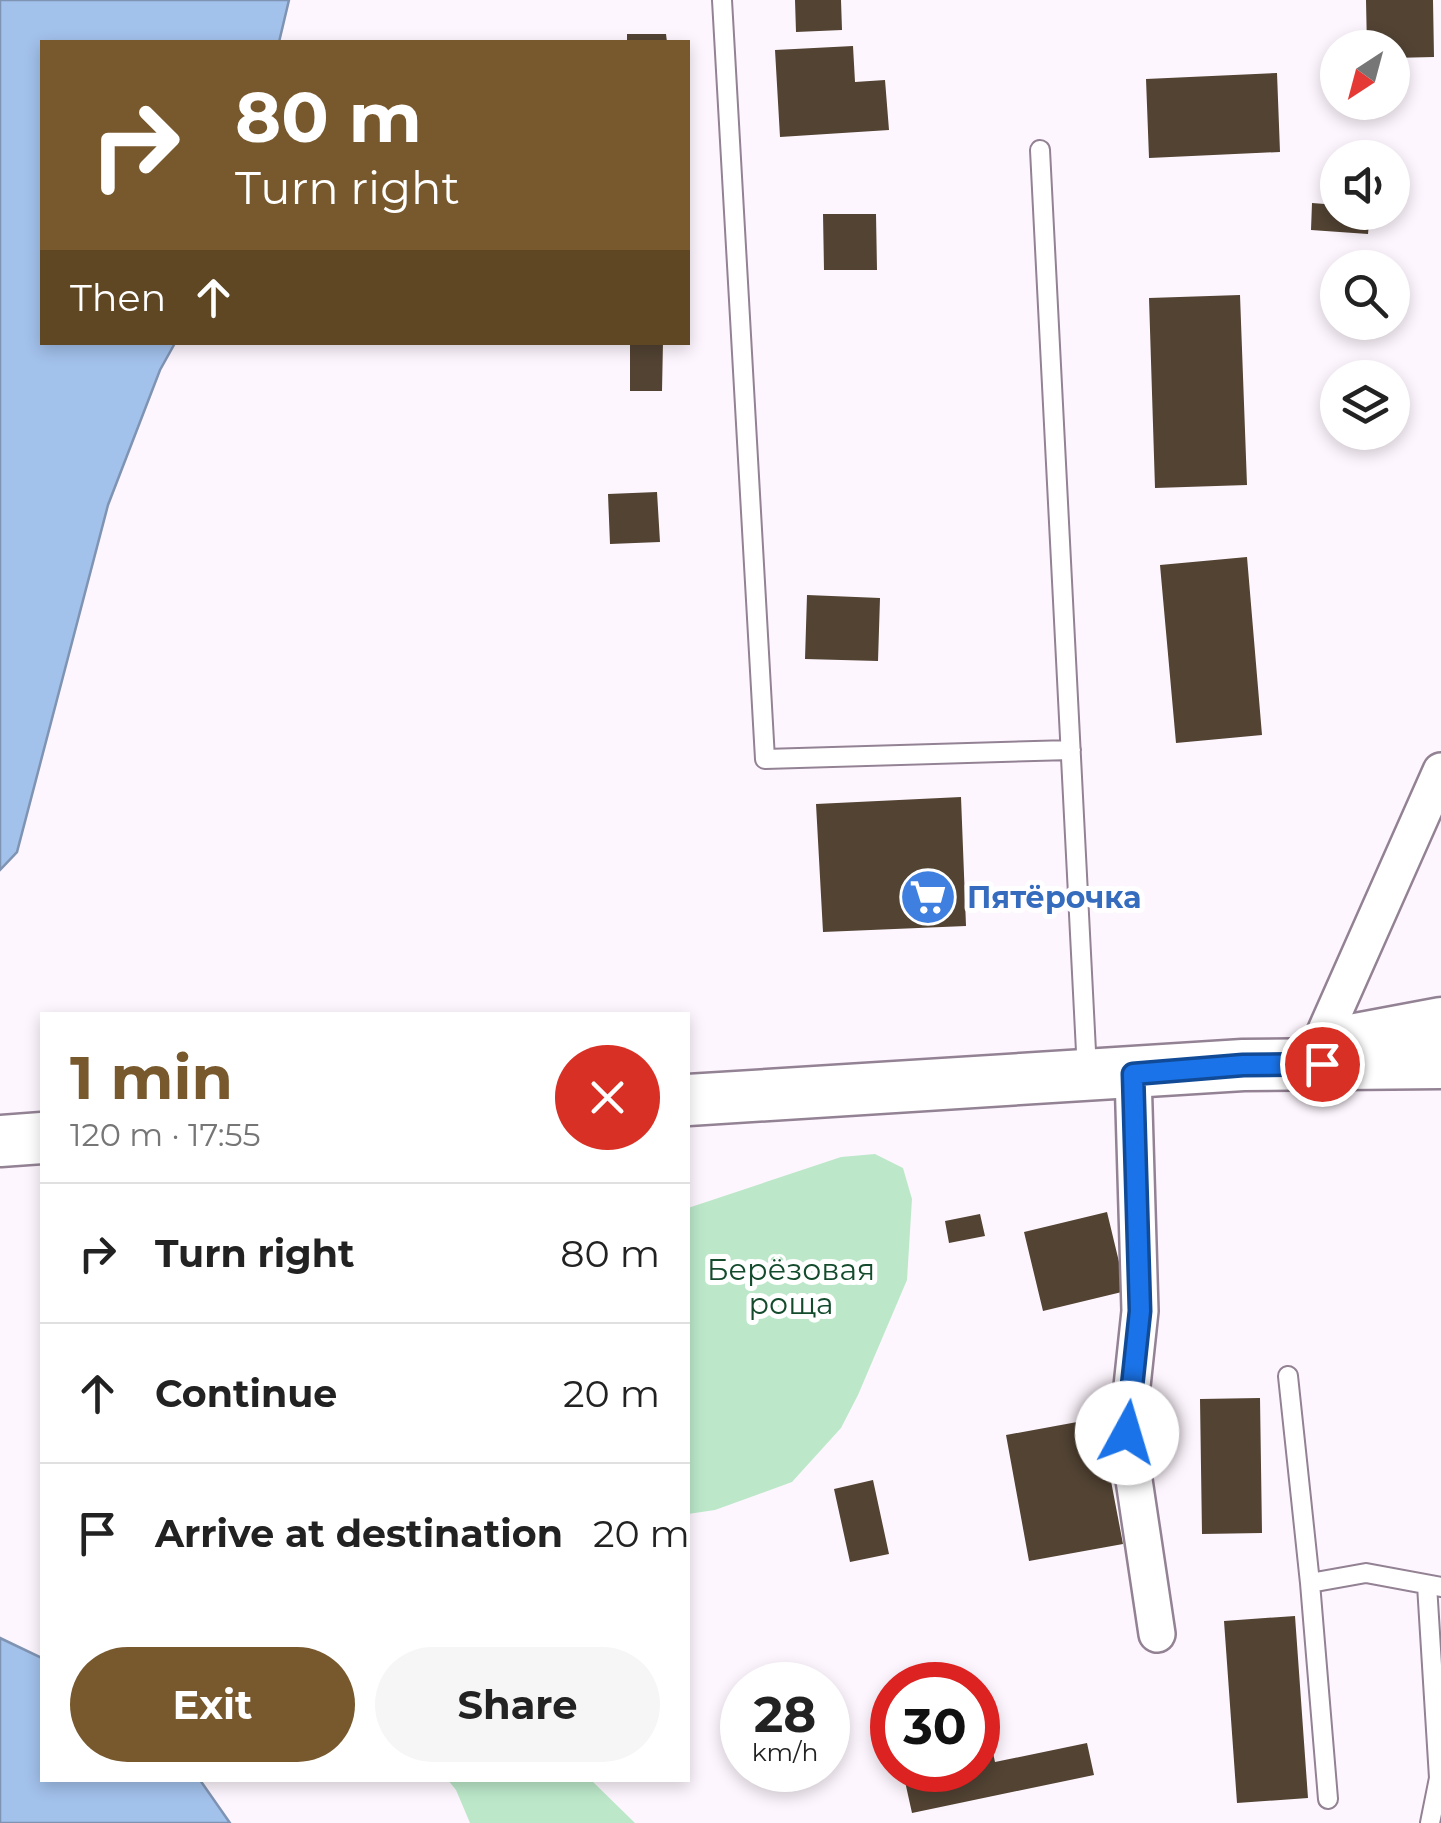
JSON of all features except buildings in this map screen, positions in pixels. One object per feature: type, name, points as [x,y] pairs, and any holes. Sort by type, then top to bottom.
[{"type":"main road","points":[[1243,1065],[1441,1023]]},
{"type":"main road","points":[[690,1100],[1243,1065],[1441,1063]]},
{"type":"main road","points":[[0,1141],[40,1138]]},
{"type":"street","points":[[1320,1046],[1441,770]]},
{"type":"street","points":[[1110,1075],[1140,1311],[1127,1433],[1158,1634]]},
{"type":"lane","points":[[722,0],[765,759],[1070,750]]},
{"type":"lane","points":[[1040,150],[1070,750],[1110,1075]]},
{"type":"lane","points":[[1288,1376],[1328,1799]]},
{"type":"lane","points":[[1310,1583],[1366,1573],[1434,1586],[1439,1778],[1430,1823]]},
{"type":"green space","name":"Берёзовая роща","points":[[875,1154],[903,1168],[912,1199],[907,1280],[841,1428],[792,1482],[715,1510],[690,1514],[690,1207],[841,1157]]},
{"type":"green space","points":[[450,1782],[593,1782],[635,1823],[470,1823]]},
{"type":"water","points":[[0,0],[289,0],[279,40],[40,40],[40,345],[174,345],[160,370],[108,505],[17,852],[0,870]]},
{"type":"water","points":[[0,1638],[40,1657],[40,1782],[201,1782],[230,1823],[0,1823]]},
{"type":"place","name":"Пятёрочка","points":[[928,897]]},
{"type":"route","points":[[1127,1433],[1140,1311],[1133,1074],[1243,1065],[1322,1064]]}]
